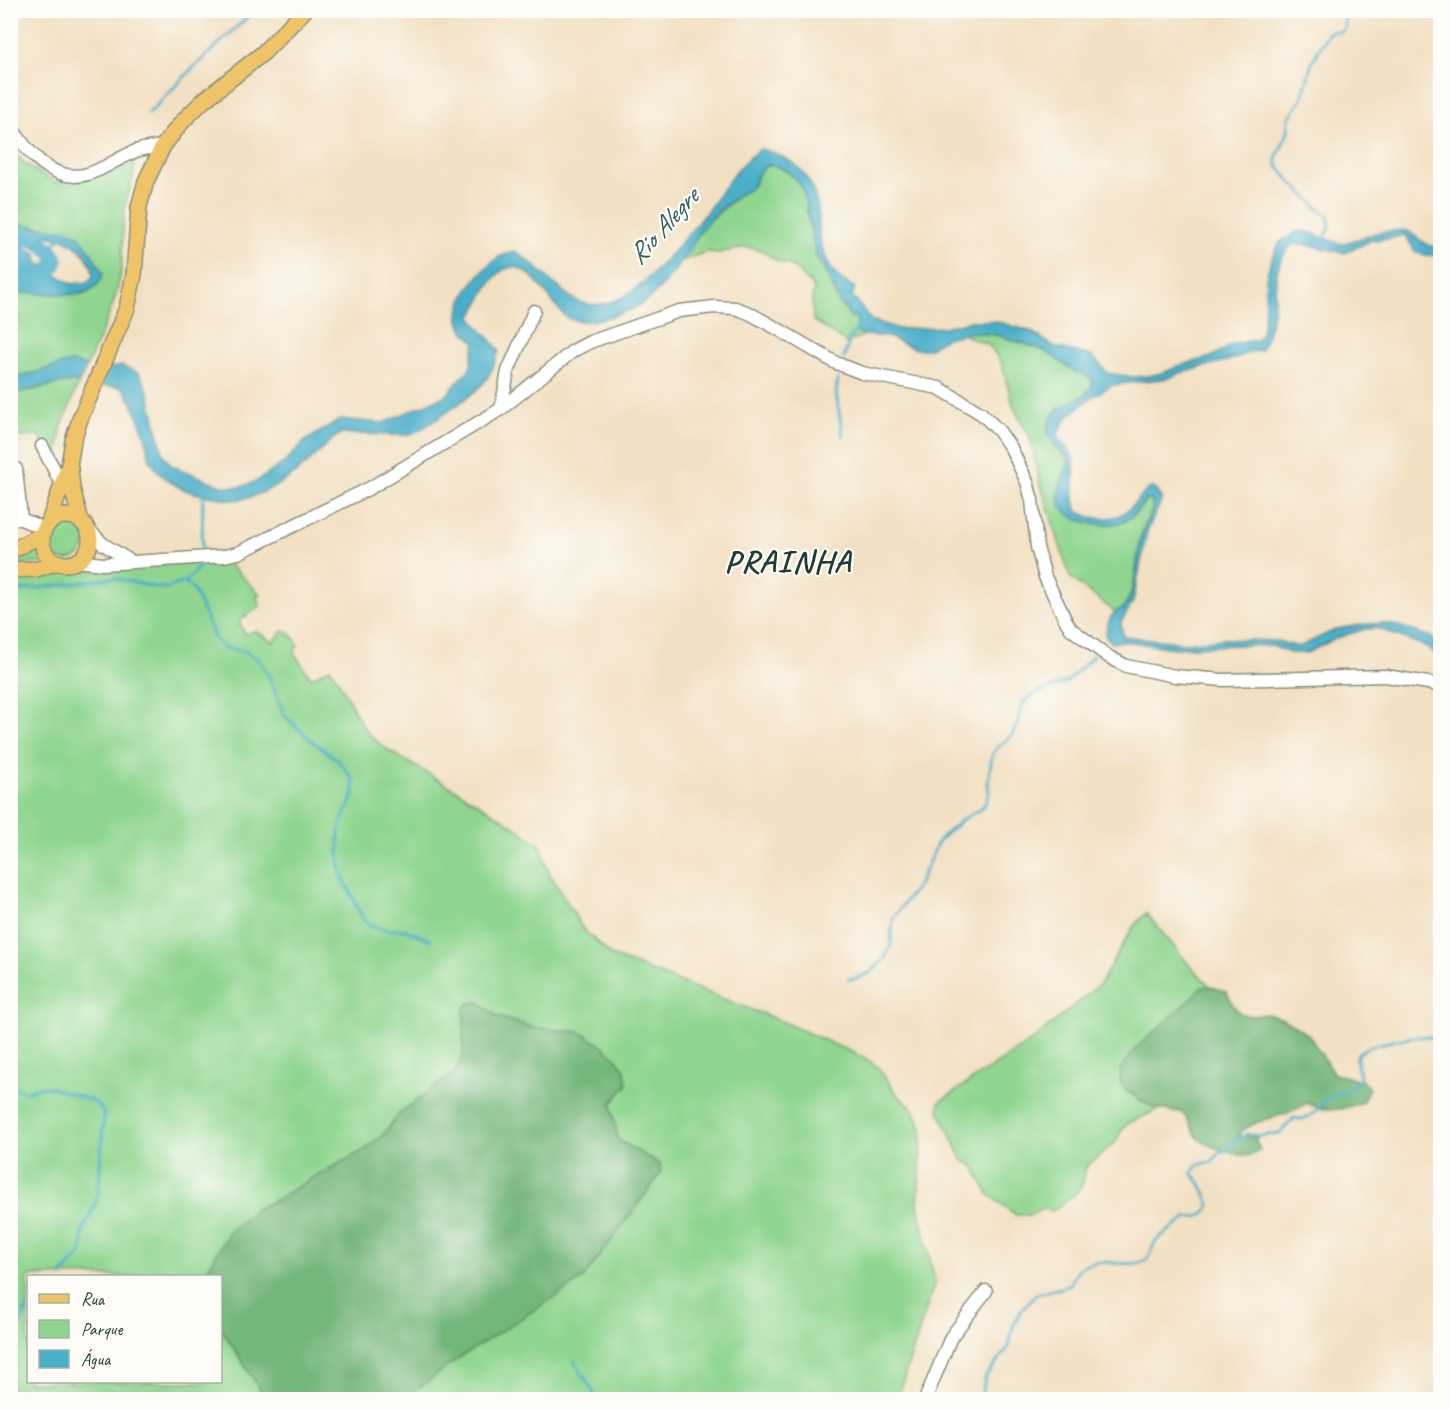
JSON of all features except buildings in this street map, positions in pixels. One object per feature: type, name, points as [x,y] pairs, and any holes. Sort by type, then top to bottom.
[{"type":"main road","points":[[58,562],[46,553],[43,546],[46,528],[69,465],[73,441],[89,397],[127,309],[134,275],[139,207],[146,181],[163,146],[181,123],[203,101],[263,53],[305,10]]},
{"type":"main road","points":[[10,570],[37,569],[58,562],[71,563],[77,561],[88,551],[90,544],[72,488],[69,465]]},
{"type":"main road","points":[[10,552],[63,516],[85,525]]},
{"type":"street","points":[[10,125],[31,154],[62,174],[88,174],[139,150],[163,146]]},
{"type":"street","points":[[77,561],[103,564],[224,556],[238,553],[370,488],[501,409],[573,351],[590,342],[679,311],[714,307],[735,308],[749,313],[836,363],[862,373],[939,388],[982,414],[1011,448],[1027,482],[1032,500],[1037,547],[1046,577],[1066,621],[1071,629],[1091,645],[1126,666],[1175,676],[1223,680],[1386,676],[1440,685]]},
{"type":"street","points":[[501,409],[508,371],[534,311]]},
{"type":"street","points":[[42,446],[62,485]]},
{"type":"street","points":[[13,465],[16,518],[46,528]]},
{"type":"street","points":[[85,525],[103,544],[132,562]]},
{"type":"street","points":[[925,1400],[951,1338],[986,1291]]},
{"type":"green space","points":[[10,148],[25,164],[55,182],[91,177],[133,158],[133,175],[124,216],[120,278],[110,311],[87,366],[66,364],[11,378],[11,294],[83,294],[91,291],[102,277],[79,236],[59,230],[21,224],[11,217]]},
{"type":"green space","points":[[773,165],[792,174],[800,183],[812,232],[835,296],[848,315],[857,317],[857,332],[865,335],[846,343],[813,320],[813,286],[792,266],[777,261],[761,250],[746,247],[719,253],[706,252],[679,262],[705,225],[740,194],[754,185],[759,172]]},
{"type":"green space","points":[[971,332],[997,335],[1043,350],[1093,381],[1084,395],[1056,411],[1054,445],[1069,463],[1060,489],[1061,506],[1093,524],[1124,522],[1135,514],[1146,500],[1151,500],[1153,509],[1140,539],[1131,591],[1122,608],[1115,612],[1070,577],[1039,479],[1030,437],[1014,408],[1001,362],[989,345],[962,334]]},
{"type":"green space","points":[[64,382],[79,382],[61,428],[57,463],[52,463],[39,435],[11,438],[10,393],[34,390]]},
{"type":"green space","points":[[66,520],[74,521],[80,526],[85,532],[85,548],[80,554],[74,559],[66,560],[58,559],[52,554],[47,548],[46,540],[47,532],[52,526],[58,521]]},
{"type":"green space","points":[[37,540],[41,551],[51,562],[11,566],[10,557]]},
{"type":"green space","points":[[224,559],[260,594],[257,597],[260,606],[239,621],[245,634],[256,631],[273,642],[283,631],[289,632],[298,644],[294,653],[311,678],[330,668],[364,727],[376,741],[486,808],[538,843],[542,848],[547,869],[583,929],[612,956],[776,1019],[863,1057],[878,1067],[898,1096],[910,1105],[922,1129],[918,1205],[935,1282],[897,1399],[404,1399],[459,1358],[659,1164],[618,1140],[611,1104],[625,1070],[603,1046],[580,1032],[535,1028],[498,1017],[479,1002],[469,1003],[464,1021],[463,1056],[454,1073],[400,1113],[382,1136],[363,1151],[256,1209],[229,1232],[205,1275],[27,1275],[27,1383],[222,1383],[222,1330],[266,1399],[11,1400],[11,576]]},
{"type":"green space","points":[[1146,913],[1210,986],[1200,988],[1188,1002],[1125,1090],[1159,1109],[1127,1124],[1116,1142],[1088,1165],[1084,1171],[1083,1184],[1063,1203],[1052,1211],[1044,1208],[1032,1215],[1016,1215],[989,1195],[973,1165],[963,1161],[939,1111],[939,1102],[1034,1039],[1100,984],[1133,927]]},
{"type":"green space","points":[[1210,986],[1227,992],[1240,1013],[1251,1016],[1268,1014],[1283,1019],[1308,1034],[1334,1074],[1361,1080],[1369,1088],[1363,1102],[1335,1110],[1322,1109],[1307,1103],[1290,1112],[1254,1124],[1239,1134],[1242,1137],[1257,1137],[1256,1141],[1260,1150],[1253,1155],[1247,1155],[1215,1148],[1198,1138],[1179,1111],[1155,1108],[1125,1090],[1120,1080],[1121,1068],[1135,1049],[1188,1002],[1200,988]]},
{"type":"green space","points":[[479,1002],[498,1017],[535,1028],[580,1032],[603,1046],[625,1070],[627,1085],[611,1104],[618,1140],[660,1164],[661,1173],[583,1279],[459,1358],[404,1399],[266,1399],[222,1330],[222,1275],[205,1275],[229,1232],[256,1209],[363,1151],[382,1136],[400,1113],[454,1073],[463,1056],[464,1009],[469,1003]]},
{"type":"water","points":[[761,149],[774,153],[795,165],[809,182],[817,204],[820,238],[826,257],[836,275],[855,288],[852,296],[871,320],[898,329],[943,327],[971,321],[995,321],[1030,331],[1055,347],[1092,356],[1108,373],[1133,377],[1165,372],[1211,357],[1234,344],[1256,340],[1261,335],[1264,323],[1266,279],[1270,263],[1280,242],[1296,232],[1305,231],[1342,244],[1376,233],[1400,230],[1408,231],[1427,245],[1440,248],[1440,256],[1420,254],[1415,251],[1404,235],[1372,240],[1345,253],[1293,244],[1281,259],[1277,272],[1273,313],[1265,343],[1260,351],[1248,352],[1241,357],[1169,378],[1112,385],[1068,416],[1058,433],[1060,441],[1069,449],[1074,460],[1074,501],[1078,512],[1097,518],[1117,516],[1129,509],[1150,488],[1154,488],[1162,499],[1147,532],[1133,602],[1121,622],[1123,636],[1185,643],[1224,639],[1277,641],[1299,647],[1337,629],[1383,623],[1431,637],[1440,644],[1440,658],[1427,647],[1377,628],[1365,629],[1337,638],[1307,653],[1290,653],[1272,646],[1175,648],[1123,641],[1112,643],[1105,635],[1108,623],[1114,613],[1125,606],[1132,591],[1141,539],[1151,514],[1152,504],[1151,500],[1146,500],[1126,520],[1105,525],[1076,519],[1062,507],[1059,490],[1069,463],[1051,439],[1047,429],[1056,411],[1088,391],[1093,381],[1043,350],[997,335],[971,332],[946,338],[928,349],[916,349],[888,337],[857,332],[857,317],[851,318],[845,307],[839,304],[835,290],[816,256],[803,189],[795,179],[777,166],[771,165],[760,171],[750,188],[726,204],[703,227],[672,274],[661,287],[637,307],[610,317],[575,321],[560,311],[529,274],[511,267],[502,271],[488,286],[472,317],[499,351],[490,374],[480,386],[436,420],[407,435],[339,435],[294,474],[251,497],[228,500],[201,495],[183,489],[168,480],[151,461],[139,420],[122,387],[99,386],[108,368],[122,366],[139,373],[148,390],[163,454],[171,465],[221,486],[241,487],[257,481],[286,461],[305,441],[341,419],[383,423],[447,395],[470,368],[475,342],[461,327],[459,315],[461,306],[470,286],[484,269],[499,257],[517,252],[568,295],[582,303],[609,303],[619,299],[644,281],[666,259],[704,215],[737,171]]},
{"type":"water","points":[[11,217],[26,225],[63,230],[79,237],[103,273],[98,284],[78,293],[11,294],[11,274],[14,270],[15,256],[11,249]],"holes":[[[24,237],[59,238],[73,245],[85,255],[93,276],[88,282],[72,284],[41,265],[37,254],[22,243]]]},
{"type":"water","points":[[71,362],[87,366],[79,382],[11,393],[11,378]]},
{"type":"waterway","points":[[148,114],[255,10]]},
{"type":"waterway","points":[[1324,240],[1330,227],[1328,215],[1289,180],[1277,165],[1276,159],[1288,132],[1289,118],[1302,99],[1312,62],[1329,32],[1342,31],[1345,28],[1344,10]]},
{"type":"waterway","points":[[49,249],[69,229]]},
{"type":"waterway","name":"Rio Alegre","points":[[10,230],[43,245],[56,260],[49,270],[37,276],[10,283]]},
{"type":"waterway","points":[[844,358],[850,338],[858,327]]},
{"type":"waterway","points":[[838,379],[836,393],[843,436]]},
{"type":"waterway","points":[[202,548],[203,493]]},
{"type":"waterway","points":[[10,592],[113,578],[167,588],[185,582],[200,566]]},
{"type":"waterway","points":[[185,582],[194,591],[216,641],[224,648],[244,651],[258,659],[267,672],[285,716],[307,737],[338,760],[353,779],[354,794],[339,833],[339,856],[341,873],[363,919],[371,926],[389,930],[406,930],[431,940]]},
{"type":"waterway","points":[[848,979],[855,979],[870,973],[884,959],[891,945],[893,918],[918,885],[939,840],[985,804],[989,793],[988,783],[992,756],[995,750],[1012,735],[1018,723],[1023,702],[1038,692],[1067,682],[1093,656]]},
{"type":"waterway","points":[[980,1400],[986,1376],[1008,1348],[1014,1324],[1020,1312],[1036,1294],[1069,1286],[1078,1270],[1091,1263],[1131,1264],[1144,1261],[1150,1256],[1154,1243],[1161,1237],[1187,1217],[1198,1217],[1206,1212],[1210,1205],[1203,1188],[1192,1173],[1197,1165],[1212,1162],[1221,1151],[1226,1151],[1233,1143],[1247,1134],[1261,1136],[1280,1133],[1294,1118],[1309,1116],[1329,1098],[1349,1090],[1360,1078],[1357,1060],[1362,1050],[1415,1037],[1431,1037],[1437,1045],[1440,1042]]},
{"type":"waterway","points":[[10,1085],[25,1092],[39,1087],[49,1087],[93,1101],[104,1114],[98,1194],[83,1230],[82,1252],[62,1275]]},
{"type":"waterway","points":[[10,1335],[22,1320],[27,1306]]},
{"type":"waterway","points":[[574,1361],[598,1400]]},
{"type":"district","name":"PRAINHA","points":[[788,561]]}]
